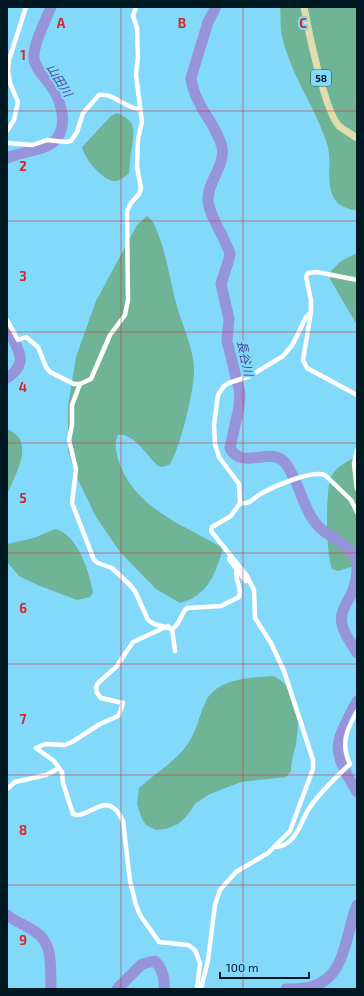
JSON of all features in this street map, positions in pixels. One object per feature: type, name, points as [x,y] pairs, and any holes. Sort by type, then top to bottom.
[{"type":"main road","name":"58","points":[[304,7],[308,32],[329,108],[338,125],[357,138]]},
{"type":"street","points":[[7,131],[14,120],[18,102],[10,83],[8,71],[9,60],[26,7]]},
{"type":"street","points":[[7,320],[18,340],[26,337],[35,343],[50,372],[67,382],[80,384],[91,379],[110,335],[125,315],[128,300],[127,211],[131,203],[139,194],[141,188],[137,167],[138,139],[142,122],[136,75],[138,57],[137,28],[132,16],[136,7]]},
{"type":"street","points":[[7,143],[33,144],[52,140],[68,142],[74,139],[83,113],[99,95],[106,95],[130,108],[140,109]]},
{"type":"street","points":[[357,280],[317,272],[308,273],[306,277],[311,300],[311,312],[303,360],[304,365],[357,395]]},
{"type":"street","points":[[254,590],[250,588],[212,534],[212,527],[231,516],[240,503],[237,480],[217,451],[214,425],[218,395],[224,386],[242,380],[283,356],[293,344],[306,317],[311,312]]},
{"type":"street","points":[[80,384],[72,405],[72,425],[69,440],[76,469],[72,503],[94,560],[112,568],[130,585],[135,591],[148,620],[154,624],[170,627]]},
{"type":"street","points":[[357,450],[354,464],[357,489]]},
{"type":"street","points":[[240,503],[248,503],[264,492],[292,480],[321,473],[326,475],[350,500],[357,512]]},
{"type":"street","points":[[201,989],[208,960],[215,905],[220,890],[236,872],[276,847],[290,831],[310,780],[313,760],[284,671],[271,643],[255,618],[254,590],[247,576],[215,538]]},
{"type":"street","points":[[197,989],[200,963],[195,950],[188,945],[159,942],[137,910],[130,881],[123,821],[120,815],[112,807],[105,806],[98,807],[78,815],[73,814],[63,783],[62,772],[54,761],[36,748],[45,744],[65,745],[119,715],[123,703],[101,698],[97,693],[96,688],[98,683],[116,667],[133,642],[178,624],[183,611],[187,608],[217,607],[239,597],[240,590],[236,574],[237,570]]},
{"type":"street","points":[[170,627],[175,651]]},
{"type":"street","points":[[276,847],[279,847],[291,839],[300,829],[302,820],[310,807],[350,764],[345,752],[344,744],[346,730],[357,711]]},
{"type":"street","points":[[7,789],[15,782],[46,775],[59,768]]},
{"type":"green space","points":[[280,7],[357,7],[357,211],[340,205],[332,195],[329,180],[329,151],[317,118],[287,54],[281,32]]},
{"type":"green space","points":[[117,113],[128,119],[133,126],[133,141],[129,173],[122,179],[111,181],[95,169],[86,157],[82,147],[111,116]]},
{"type":"green space","points":[[147,216],[156,229],[165,256],[178,310],[190,346],[194,377],[182,433],[178,447],[169,465],[162,467],[158,466],[135,441],[124,435],[118,435],[116,447],[118,459],[125,476],[135,490],[147,502],[161,513],[223,548],[214,575],[204,589],[190,600],[180,603],[156,589],[120,552],[96,517],[78,480],[68,451],[68,406],[76,357],[96,301],[137,225]]},
{"type":"green space","points":[[357,253],[357,325],[330,279],[331,271],[341,261]]},
{"type":"green space","points":[[7,429],[16,434],[21,442],[22,450],[18,468],[7,495]]},
{"type":"green space","points":[[357,456],[357,565],[338,571],[332,569],[328,550],[327,509],[329,485],[335,470]]},
{"type":"green space","points":[[55,529],[63,532],[70,538],[81,555],[89,575],[93,593],[90,597],[77,600],[40,586],[19,576],[7,562],[7,544],[34,538]]},
{"type":"green space","points":[[273,676],[282,681],[289,688],[298,714],[296,744],[291,771],[286,777],[241,782],[210,794],[196,803],[186,817],[178,824],[166,829],[156,830],[146,825],[142,819],[137,804],[139,788],[170,762],[187,745],[196,729],[205,703],[210,695],[225,684],[234,681]]},
{"type":"waterway","name":"山田川","points":[[7,158],[45,147],[53,142],[61,129],[62,113],[57,96],[51,85],[37,67],[34,59],[37,40],[51,7]]},
{"type":"waterway","name":"長谷川","points":[[216,7],[208,22],[191,78],[196,97],[219,138],[223,154],[208,193],[208,200],[211,213],[230,254],[221,284],[229,319],[227,341],[240,393],[239,407],[230,448],[235,455],[242,458],[273,456],[286,464],[295,480],[309,514],[314,521],[320,528],[343,544],[352,553],[357,566],[356,578],[353,590],[343,610],[341,619],[344,632],[357,653]]},
{"type":"waterway","name":"山田川","points":[[7,328],[20,354],[19,366],[7,378]]},
{"type":"waterway","name":"長谷川","points":[[357,701],[344,728],[338,746],[342,765],[357,792]]},
{"type":"waterway","points":[[286,989],[301,989],[310,987],[322,982],[331,975],[343,954],[357,905]]},
{"type":"waterway","name":"山田川","points":[[7,915],[37,933],[46,944],[49,951],[51,966],[51,989]]},
{"type":"waterway","name":"山田川","points":[[117,989],[142,964],[155,961],[163,974],[164,989]]}]
